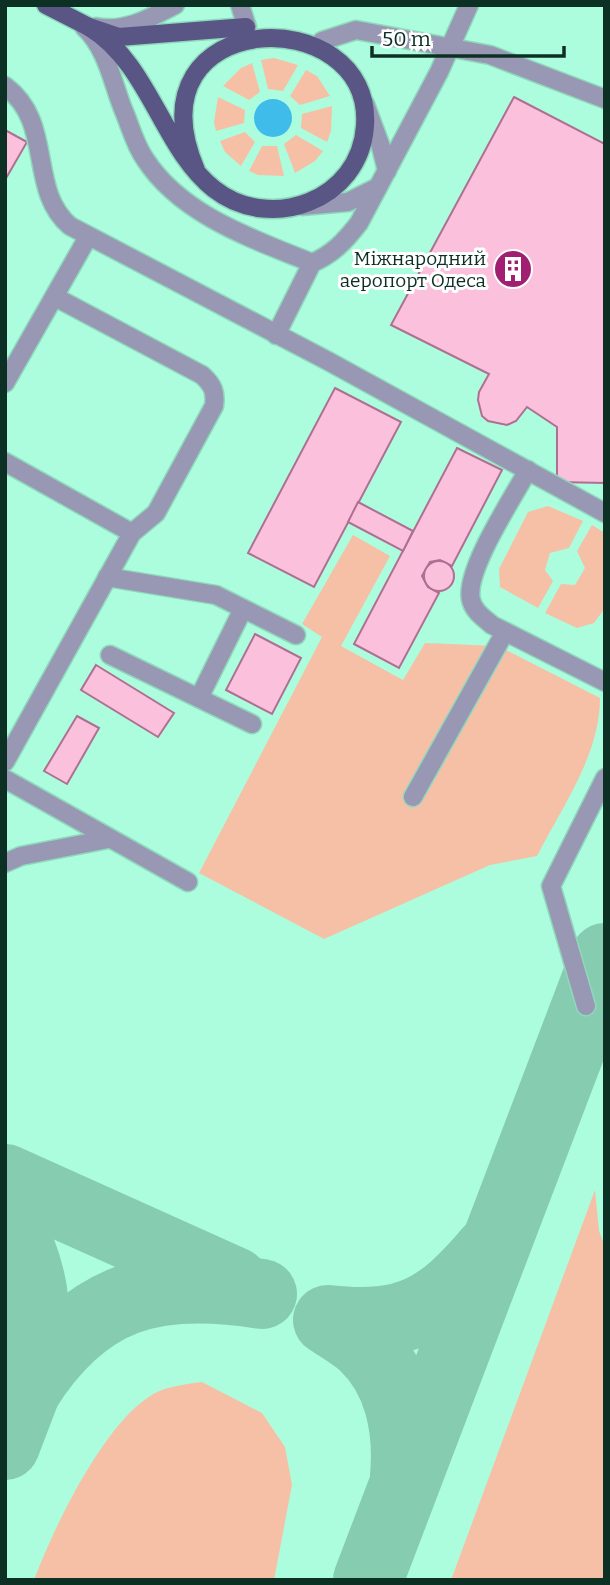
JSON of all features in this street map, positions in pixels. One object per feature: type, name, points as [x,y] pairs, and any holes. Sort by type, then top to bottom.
[{"type":"main road","points":[[46,5],[82,24],[126,60],[196,170],[213,188],[232,201],[254,209],[277,211],[302,206],[325,195],[341,182],[356,161],[364,135],[366,113],[362,91],[352,70],[336,51],[322,41],[291,28],[247,27],[130,38],[82,24]]},
{"type":"main road","points":[[196,170],[187,148],[182,124],[183,102],[192,78],[206,57],[224,42],[246,32],[270,27]]},
{"type":"lane","points":[[82,24],[108,29],[132,26],[175,5]]},
{"type":"lane","points":[[240,5],[247,27]]},
{"type":"lane","points":[[82,24],[99,46],[143,157],[163,183],[190,205],[273,247],[312,262],[327,257],[359,223],[451,47],[469,5]]},
{"type":"lane","points":[[322,41],[356,30],[451,47],[490,55],[605,99]]},
{"type":"lane","points":[[5,86],[16,94],[32,119],[40,142],[51,203],[60,217],[88,237],[605,513]]},
{"type":"lane","points":[[362,91],[387,170]]},
{"type":"lane","points":[[302,206],[348,202],[378,187]]},
{"type":"lane","points":[[5,383],[88,237]]},
{"type":"lane","points":[[276,335],[312,262]]},
{"type":"lane","points":[[5,762],[132,533],[156,513],[214,407],[215,394],[211,383],[202,375],[55,297]]},
{"type":"lane","points":[[5,461],[132,533]]},
{"type":"lane","points":[[528,470],[472,576],[471,602],[479,615],[505,632],[605,681]]},
{"type":"lane","points":[[107,577],[216,595],[296,635]]},
{"type":"lane","points":[[199,698],[243,609]]},
{"type":"lane","points":[[413,797],[505,632]]},
{"type":"lane","points":[[110,654],[253,724]]},
{"type":"lane","points":[[586,1006],[551,886],[605,778]]},
{"type":"lane","points":[[5,779],[107,839],[188,882]]},
{"type":"lane","points":[[5,863],[43,851],[107,839]]},
{"type":"shaded area","points":[[274,58],[298,65],[283,91],[268,89],[261,60]]},
{"type":"shaded area","points":[[252,63],[260,92],[249,100],[223,86],[241,68]]},
{"type":"shaded area","points":[[306,70],[317,76],[330,96],[300,105],[290,96]]},
{"type":"shaded area","points":[[218,97],[245,110],[244,123],[216,131],[214,122]]},
{"type":"shaded area","points":[[332,106],[331,131],[327,142],[301,128],[302,114]]},
{"type":"shaded area","points":[[245,132],[255,142],[241,166],[225,152],[220,141]]},
{"type":"shaded area","points":[[296,135],[323,151],[315,161],[295,173],[284,144]]},
{"type":"shaded area","points":[[262,146],[277,146],[284,176],[258,175],[249,171]]},
{"type":"shaded area","points":[[548,506],[583,521],[569,548],[550,553],[545,570],[553,581],[538,608],[500,587],[499,569],[528,512]]},
{"type":"shaded area","points":[[592,525],[605,533],[605,608],[594,623],[577,628],[545,613],[561,584],[575,585],[585,568],[577,551]]},
{"type":"shaded area","points":[[353,535],[390,556],[341,646],[403,680],[425,643],[498,646],[600,698],[594,740],[587,760],[537,856],[490,865],[324,939],[199,873],[322,637],[302,624]]},
{"type":"shaded area","points":[[595,1190],[599,1231],[605,1247],[605,1580],[451,1580]]},
{"type":"shaded area","points":[[202,1382],[262,1413],[285,1447],[292,1485],[274,1580],[34,1580],[54,1532],[83,1477],[118,1426],[136,1407],[155,1393]]},
{"type":"water","points":[[273,99],[287,104],[292,118],[287,132],[273,137],[259,132],[254,118],[259,104]]},
{"type":"building","name":"Міжнародний аеропорт Одеса","points":[[514,97],[605,144],[605,483],[557,482],[557,427],[527,407],[516,421],[507,425],[488,421],[482,416],[478,400],[479,392],[489,374],[391,325]]},
{"type":"building","points":[[5,130],[27,142],[5,180]]},
{"type":"building","points":[[335,388],[401,422],[314,587],[248,553]]},
{"type":"building","points":[[457,448],[502,470],[452,566],[440,560],[430,562],[422,576],[428,587],[439,593],[399,668],[354,644]]},
{"type":"building","points":[[358,502],[413,531],[403,551],[348,522]]},
{"type":"building","points":[[439,561],[450,565],[454,576],[450,587],[439,591],[428,587],[424,576],[428,565]]},
{"type":"building","points":[[255,634],[301,658],[272,714],[226,690]]},
{"type":"building","points":[[96,665],[174,713],[158,737],[81,690]]},
{"type":"building","points":[[77,716],[99,728],[67,784],[44,771]]},
{"type":"taxiway","points":[[368,1580],[605,958]]},
{"type":"taxiway","points":[[5,1179],[234,1282]]},
{"type":"taxiway","points":[[5,1217],[25,1261],[34,1301],[33,1343],[26,1390],[49,1358],[73,1333],[99,1313],[126,1300],[156,1292],[188,1288],[262,1294]]},
{"type":"taxiway","points":[[405,1476],[403,1423],[394,1389],[376,1358],[364,1345],[328,1320],[380,1321],[420,1310],[455,1287],[490,1250]]},
{"type":"taxiway","points":[[5,1445],[26,1390]]},
{"type":"place","name":"Міжнародний аеропорт Одеса","points":[[513,269]]}]
